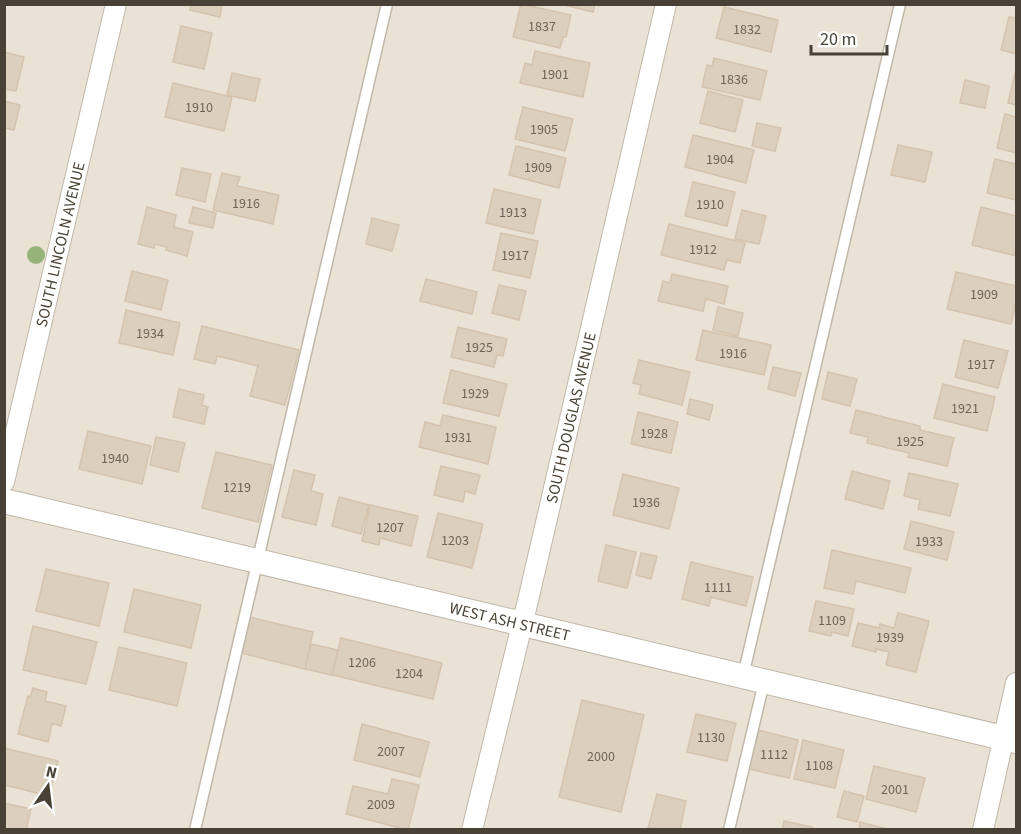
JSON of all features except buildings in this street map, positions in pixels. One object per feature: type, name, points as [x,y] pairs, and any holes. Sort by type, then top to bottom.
[{"type":"street","name":"SOUTH LINCOLN AVENUE","points":[[4,482],[116,4]]},
{"type":"street","name":"SOUTH DOUGLAS AVENUE","points":[[472,830],[523,624],[666,4]]},
{"type":"street","name":"WEST ASH STREET","points":[[4,501],[1011,740]]},
{"type":"street","points":[[983,830],[1011,740],[1017,683]]},
{"type":"lane","points":[[195,830],[387,4]]},
{"type":"lane","points":[[729,830],[753,679],[900,4]]},
{"type":"shaded area","points":[[5,5],[1016,5],[1016,829],[5,829]]}]
